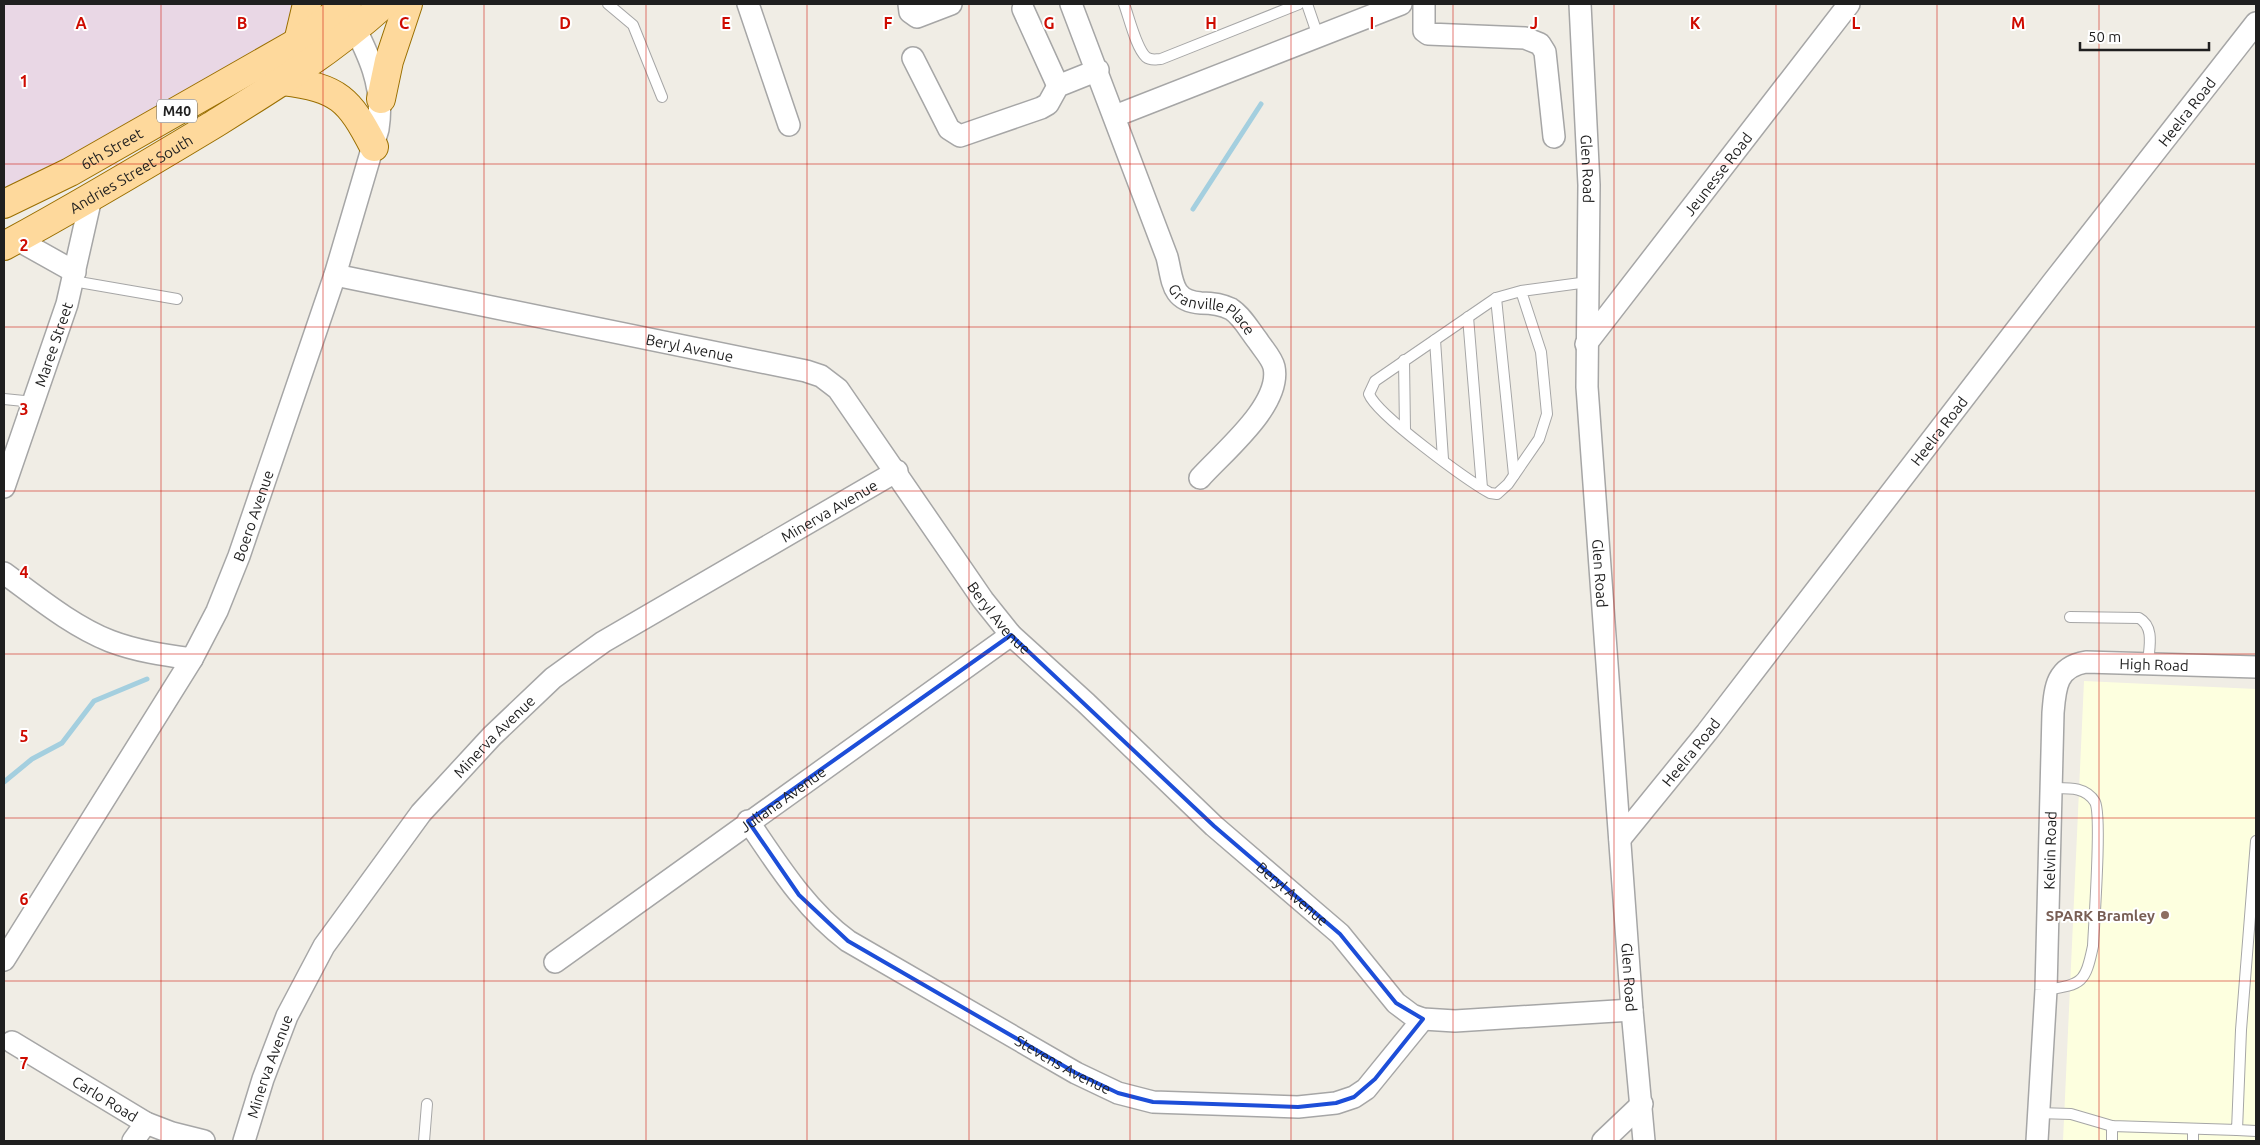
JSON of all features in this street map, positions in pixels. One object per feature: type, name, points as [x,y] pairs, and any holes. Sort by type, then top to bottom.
[{"type":"main road","points":[[298,42],[307,4]]},
{"type":"main road","name":"M40","points":[[347,11],[384,4]]},
{"type":"main road","points":[[381,98],[399,27],[408,4]]},
{"type":"main road","name":"6th Street","points":[[4,204],[70,172],[298,42],[347,11]]},
{"type":"main road","name":"Andries Street South","points":[[10,242],[91,198],[323,55],[347,11]]},
{"type":"main road","points":[[283,81],[321,88],[337,95],[350,106],[374,148]]},
{"type":"street","points":[[748,4],[789,126]]},
{"type":"street","points":[[909,4],[910,12],[917,17],[952,4]]},
{"type":"street","name":"Granville Place","points":[[1071,4],[1098,70],[1167,257],[1176,290],[1182,299],[1190,302],[1212,303],[1232,310],[1239,316],[1272,362],[1275,370],[1270,397],[1264,409],[1200,478]]},
{"type":"street","points":[[1115,116],[1400,4]]},
{"type":"street","points":[[1424,4],[1422,25],[1424,32],[1428,34],[1525,38],[1540,44],[1545,52],[1554,137]]},
{"type":"street","name":"Glen Road","points":[[1580,4],[1588,157],[1586,344],[1599,569],[1632,1010],[1644,1141]]},
{"type":"street","name":"Jeunesse Road","points":[[1586,344],[1849,4]]},
{"type":"street","points":[[1023,9],[1058,86]]},
{"type":"street","name":"Boero Avenue","points":[[4,960],[192,659],[217,611],[239,556],[335,275],[374,148],[381,112],[381,98],[372,63],[347,11]]},
{"type":"street","name":"Heelra Road","points":[[1620,839],[1707,732],[1969,390],[2256,23]]},
{"type":"street","points":[[913,58],[949,129],[960,136],[1041,108],[1048,104],[1058,86],[1098,70]]},
{"type":"street","name":"Maree Street","points":[[4,487],[34,402],[74,276],[91,198]]},
{"type":"street","points":[[10,242],[74,276]]},
{"type":"street","name":"Beryl Avenue","points":[[335,275],[814,373],[838,389],[897,471],[983,600],[1010,635],[1086,703],[1214,826],[1340,934],[1396,1002],[1412,1015],[1423,1019],[1455,1022],[1632,1010]]},
{"type":"street","name":"Minerva Avenue","points":[[244,1141],[263,1080],[287,1016],[324,946],[421,813],[492,736],[553,678],[603,642],[897,471]]},
{"type":"street","points":[[4,573],[52,607],[111,641],[138,650],[192,659]]},
{"type":"street","name":"Juliana Avenue","points":[[555,962],[748,821],[1010,635]]},
{"type":"street","name":"High Road","points":[[2059,680],[2063,672],[2075,664],[2148,663],[2256,667]]},
{"type":"street","name":"Kelvin Road","points":[[2037,1141],[2046,990],[2055,692],[2059,680]]},
{"type":"street","name":"Stevens Avenue","points":[[748,821],[799,895],[823,921],[848,941],[1076,1074],[1118,1093],[1153,1102],[1298,1108],[1336,1103],[1354,1097],[1366,1089],[1423,1019]]},
{"type":"street","name":"Carlo Road","points":[[12,1042],[146,1123],[172,1133],[204,1141]]},
{"type":"street","points":[[1603,1141],[1642,1104]]},
{"type":"street","points":[[133,1141],[146,1123]]},
{"type":"lane","points":[[608,4],[633,25],[662,97]]},
{"type":"lane","points":[[1124,4],[1140,49],[1151,60],[1161,59],[1299,4]]},
{"type":"lane","points":[[1307,4],[1318,36]]},
{"type":"lane","points":[[74,276],[177,300]]},
{"type":"lane","points":[[1521,291],[1542,352],[1547,414],[1539,439],[1504,490],[1497,494],[1482,488],[1377,407],[1369,394],[1374,381],[1496,298],[1521,291],[1588,282]]},
{"type":"lane","points":[[1496,298],[1514,475]]},
{"type":"lane","points":[[1468,317],[1482,488]]},
{"type":"lane","points":[[1434,340],[1443,459]]},
{"type":"lane","points":[[1404,360],[1405,430]]},
{"type":"lane","points":[[4,400],[34,402]]},
{"type":"lane","points":[[2070,617],[2139,618],[2146,622],[2150,628],[2148,663]]},
{"type":"lane","points":[[2046,990],[2074,986],[2084,976],[2090,961],[2093,946],[2097,841],[2095,804],[2087,794],[2074,787],[2053,788]]},
{"type":"lane","points":[[2238,1130],[2240,1030],[2256,841]]},
{"type":"lane","points":[[424,1141],[427,1104]]},
{"type":"lane","points":[[2038,1113],[2071,1114],[2112,1126],[2256,1131]]},
{"type":"lane","points":[[2112,1126],[2112,1141]]},
{"type":"lane","points":[[2193,1130],[2193,1141]]},
{"type":"highlighted area","points":[[1011,635],[1214,826],[1340,934],[1396,1003],[1423,1019],[1375,1079],[1354,1097],[1336,1103],[1298,1107],[1153,1102],[1118,1093],[1076,1073],[848,941],[799,895],[748,821]]},
{"type":"shaded area","points":[[4,4],[382,4],[376,11],[4,189]]},
{"type":"shaded area","name":"SPARK Bramley","points":[[2084,681],[2256,689],[2256,1141],[2063,1141]]},
{"type":"waterway","points":[[1193,209],[1261,104]]},
{"type":"waterway","points":[[4,782],[32,759],[62,743],[94,701],[147,679]]},
{"type":"place","name":"SPARK Bramley","points":[[2165,915]]}]
